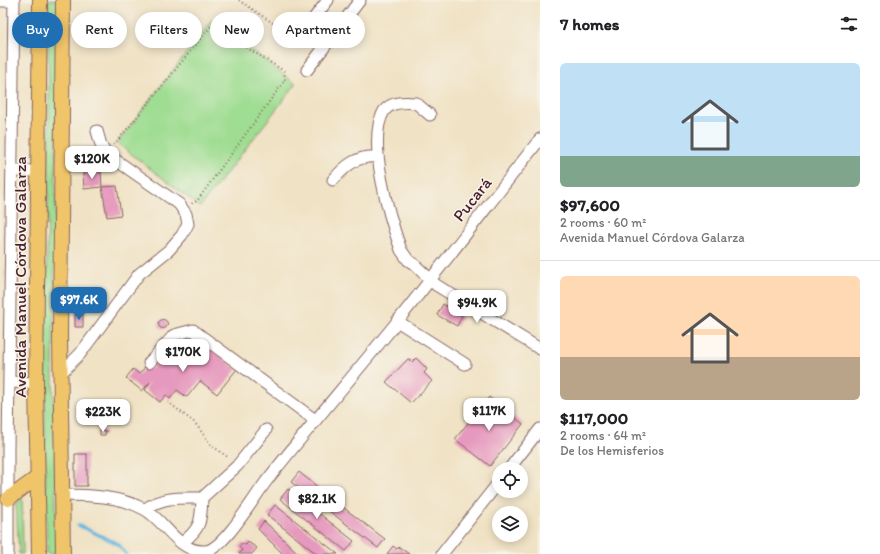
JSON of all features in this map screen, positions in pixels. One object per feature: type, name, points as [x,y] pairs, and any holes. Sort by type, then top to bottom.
[{"type":"main road","name":"Avenida Manuel Córdova Galarza","points":[[40,0],[40,12]]},
{"type":"main road","points":[[63,0],[63,12]]},
{"type":"main road","name":"Avenida Manuel Córdova Galarza","points":[[38,554],[36,383],[40,48]]},
{"type":"main road","points":[[63,48],[60,374],[68,495],[63,554]]},
{"type":"main road","points":[[8,499],[38,477]]},
{"type":"street","points":[[0,1],[14,0],[12,171],[5,353],[9,382],[8,499],[3,519],[8,554]]},
{"type":"street","points":[[319,12],[328,0]]},
{"type":"street","points":[[351,12],[360,0]]},
{"type":"street","points":[[307,70],[323,48]]},
{"type":"street","points":[[430,115],[416,103],[394,104],[384,110],[380,125],[378,157],[379,172],[401,250],[408,260],[436,285],[540,349]]},
{"type":"street","points":[[60,374],[80,354],[138,274],[170,250],[182,236],[188,224],[186,214],[179,204],[107,154],[101,145],[97,131]]},
{"type":"street","name":"Pucará","points":[[182,543],[192,549],[206,551],[217,546],[226,538],[256,493],[397,321],[540,139]]},
{"type":"street","points":[[333,180],[347,166],[359,158],[366,156],[378,157]]},
{"type":"street","points":[[12,171],[38,171]]},
{"type":"street","points":[[397,321],[465,364]]},
{"type":"street","points":[[149,363],[174,335],[193,330],[315,420]]},
{"type":"street","points":[[9,382],[36,383]]},
{"type":"street","points":[[514,462],[540,429]]},
{"type":"street","points":[[145,509],[156,501],[172,498],[202,498],[237,466],[266,430]]},
{"type":"street","points":[[442,554],[492,491]]},
{"type":"street","points":[[68,495],[113,498],[145,509],[167,527],[182,543],[192,535],[201,522],[202,498]]},
{"type":"path","points":[[240,0],[272,22]]},
{"type":"path","points":[[114,144],[211,26],[217,26],[233,39],[284,71],[285,80],[197,201],[191,204],[184,200]]},
{"type":"path","points":[[97,131],[120,149]]},
{"type":"path","points":[[168,402],[195,423],[211,445],[237,466]]},
{"type":"green space","points":[[48,0],[57,0],[57,12],[48,12]]},
{"type":"green space","points":[[210,23],[210,48],[249,48],[296,84],[200,207],[117,143],[190,48],[202,48],[202,33]]},
{"type":"green space","points":[[48,48],[58,48],[53,373],[57,554],[47,554],[45,463]]},
{"type":"green space","points":[[22,495],[23,554],[19,554],[16,505]]},
{"type":"building","points":[[90,157],[91,170],[82,171],[81,158]]},
{"type":"building","points":[[101,172],[102,187],[84,189],[83,173]]},
{"type":"building","points":[[117,186],[121,215],[107,217],[102,187]]},
{"type":"building","points":[[75,301],[84,301],[84,314],[75,314]]},
{"type":"building","points":[[443,304],[462,316],[457,326],[437,315]]},
{"type":"building","points":[[75,315],[83,315],[83,327],[75,327]]},
{"type":"building","points":[[163,319],[168,324],[163,329],[158,324]]},
{"type":"building","points":[[173,341],[192,356],[205,344],[237,369],[217,394],[200,381],[187,397],[177,390],[170,399],[166,395],[160,402],[145,390],[150,382],[142,391],[126,378],[133,369],[139,374],[146,366],[151,369]]},
{"type":"building","points":[[416,358],[427,369],[424,373],[432,381],[411,403],[386,382],[408,359],[412,362]]},
{"type":"building","points":[[489,397],[523,424],[490,466],[455,439]]},
{"type":"building","points":[[100,430],[106,431],[105,435],[100,435]]},
{"type":"building","points":[[75,454],[87,454],[87,486],[75,486]]},
{"type":"building","points":[[299,472],[335,501],[328,510],[291,482]]},
{"type":"building","points":[[288,489],[354,541],[346,551],[280,499]]},
{"type":"building","points":[[336,502],[385,539],[378,548],[329,511]]},
{"type":"building","points":[[275,505],[338,554],[317,554],[267,515]]},
{"type":"building","points":[[264,521],[299,554],[283,554],[258,529]]},
{"type":"building","points":[[248,542],[257,548],[252,554],[239,554],[242,550],[239,547],[242,543],[246,545]]},
{"type":"building","points":[[393,546],[397,549],[399,547],[409,554],[387,554]]},
{"type":"waterway","points":[[78,525],[118,544],[126,554]]}]
